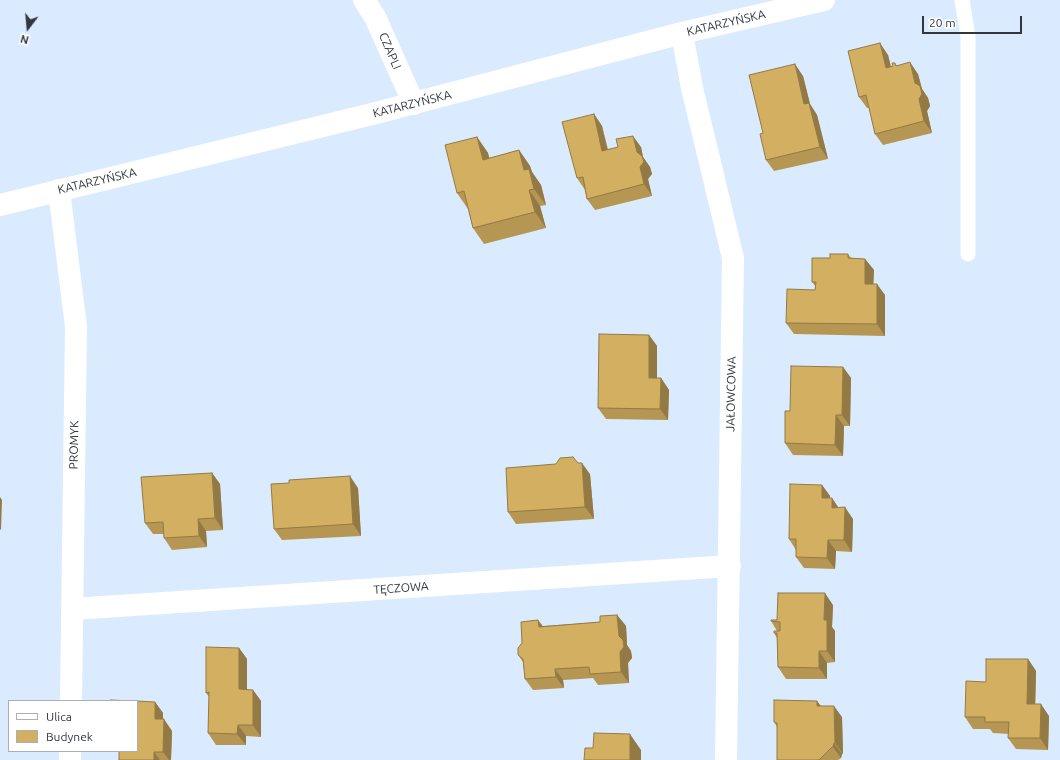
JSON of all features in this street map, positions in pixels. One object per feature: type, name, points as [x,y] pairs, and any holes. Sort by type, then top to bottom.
[{"type":"street","name":"CZAPLI","points":[[364,0],[375,17],[414,104]]},
{"type":"street","name":"KATARZYŃSKA","points":[[0,205],[414,104],[682,33],[817,1]]},
{"type":"street","name":"JAŁOWCOWA","points":[[682,33],[692,88],[733,258],[730,566],[726,760]]},
{"type":"street","name":"PROMYK","points":[[59,190],[76,327],[71,700]]},
{"type":"street","name":"TĘCZOWA","points":[[72,609],[730,566]]},
{"type":"lane","points":[[962,0],[968,37],[968,254]]},
{"type":"building","points":[[880,43],[886,68],[893,66],[892,63],[895,63],[896,66],[910,62],[915,83],[920,86],[922,94],[919,99],[924,121],[875,134],[866,95],[859,97],[848,51]]},
{"type":"building","points":[[795,64],[804,104],[809,103],[820,147],[766,160],[760,134],[763,133],[749,75]]},
{"type":"building","points":[[594,114],[602,151],[618,147],[616,139],[633,136],[637,152],[642,156],[644,162],[640,167],[644,184],[587,199],[583,177],[577,178],[562,122]]},
{"type":"building","points":[[477,137],[483,160],[519,150],[524,170],[529,169],[534,189],[529,190],[535,212],[473,228],[464,191],[457,193],[445,145]]},
{"type":"building","points":[[830,254],[848,254],[848,258],[865,259],[865,284],[877,284],[877,324],[786,323],[787,289],[815,290],[816,282],[812,282],[812,258],[830,258]]},
{"type":"building","points":[[599,334],[649,335],[649,378],[661,378],[660,409],[598,408]]},
{"type":"building","points":[[791,366],[843,367],[842,415],[836,415],[835,445],[785,443],[785,411],[790,411]]},
{"type":"building","points":[[573,457],[578,463],[582,463],[585,507],[508,512],[506,468],[556,464],[560,458]]},
{"type":"building","points":[[212,473],[215,518],[198,519],[199,536],[164,538],[163,522],[145,523],[141,477]]},
{"type":"building","points":[[350,476],[353,524],[274,529],[271,484],[289,483],[289,480]]},
{"type":"building","points":[[790,484],[822,485],[822,498],[832,498],[832,508],[845,507],[844,540],[828,540],[827,558],[796,557],[796,539],[789,539]]},
{"type":"building","points":[[778,593],[825,593],[824,620],[827,620],[827,651],[819,651],[819,668],[778,667],[777,633],[774,633],[774,631],[780,631],[780,622],[771,620],[777,620]]},
{"type":"building","points":[[617,615],[619,636],[623,640],[624,647],[620,652],[621,672],[590,674],[589,667],[555,669],[556,677],[525,679],[523,659],[518,655],[518,648],[522,643],[521,622],[538,620],[539,627],[600,622],[600,616]]},
{"type":"building","points":[[206,647],[239,648],[239,689],[253,690],[253,725],[238,725],[237,734],[208,733],[209,692],[206,693]]},
{"type":"building","points":[[986,659],[1028,659],[1027,704],[1041,704],[1040,738],[1008,738],[1009,722],[985,722],[985,717],[965,717],[966,681],[986,682]]},
{"type":"building","points":[[774,700],[817,701],[817,706],[834,706],[835,743],[833,747],[819,760],[777,760],[777,723],[774,722]]},
{"type":"building","points":[[138,701],[155,702],[155,719],[164,719],[163,752],[154,752],[154,760],[119,760],[119,752],[138,752]]},
{"type":"building","points":[[594,733],[630,734],[630,760],[584,760],[585,748],[593,748]]}]
